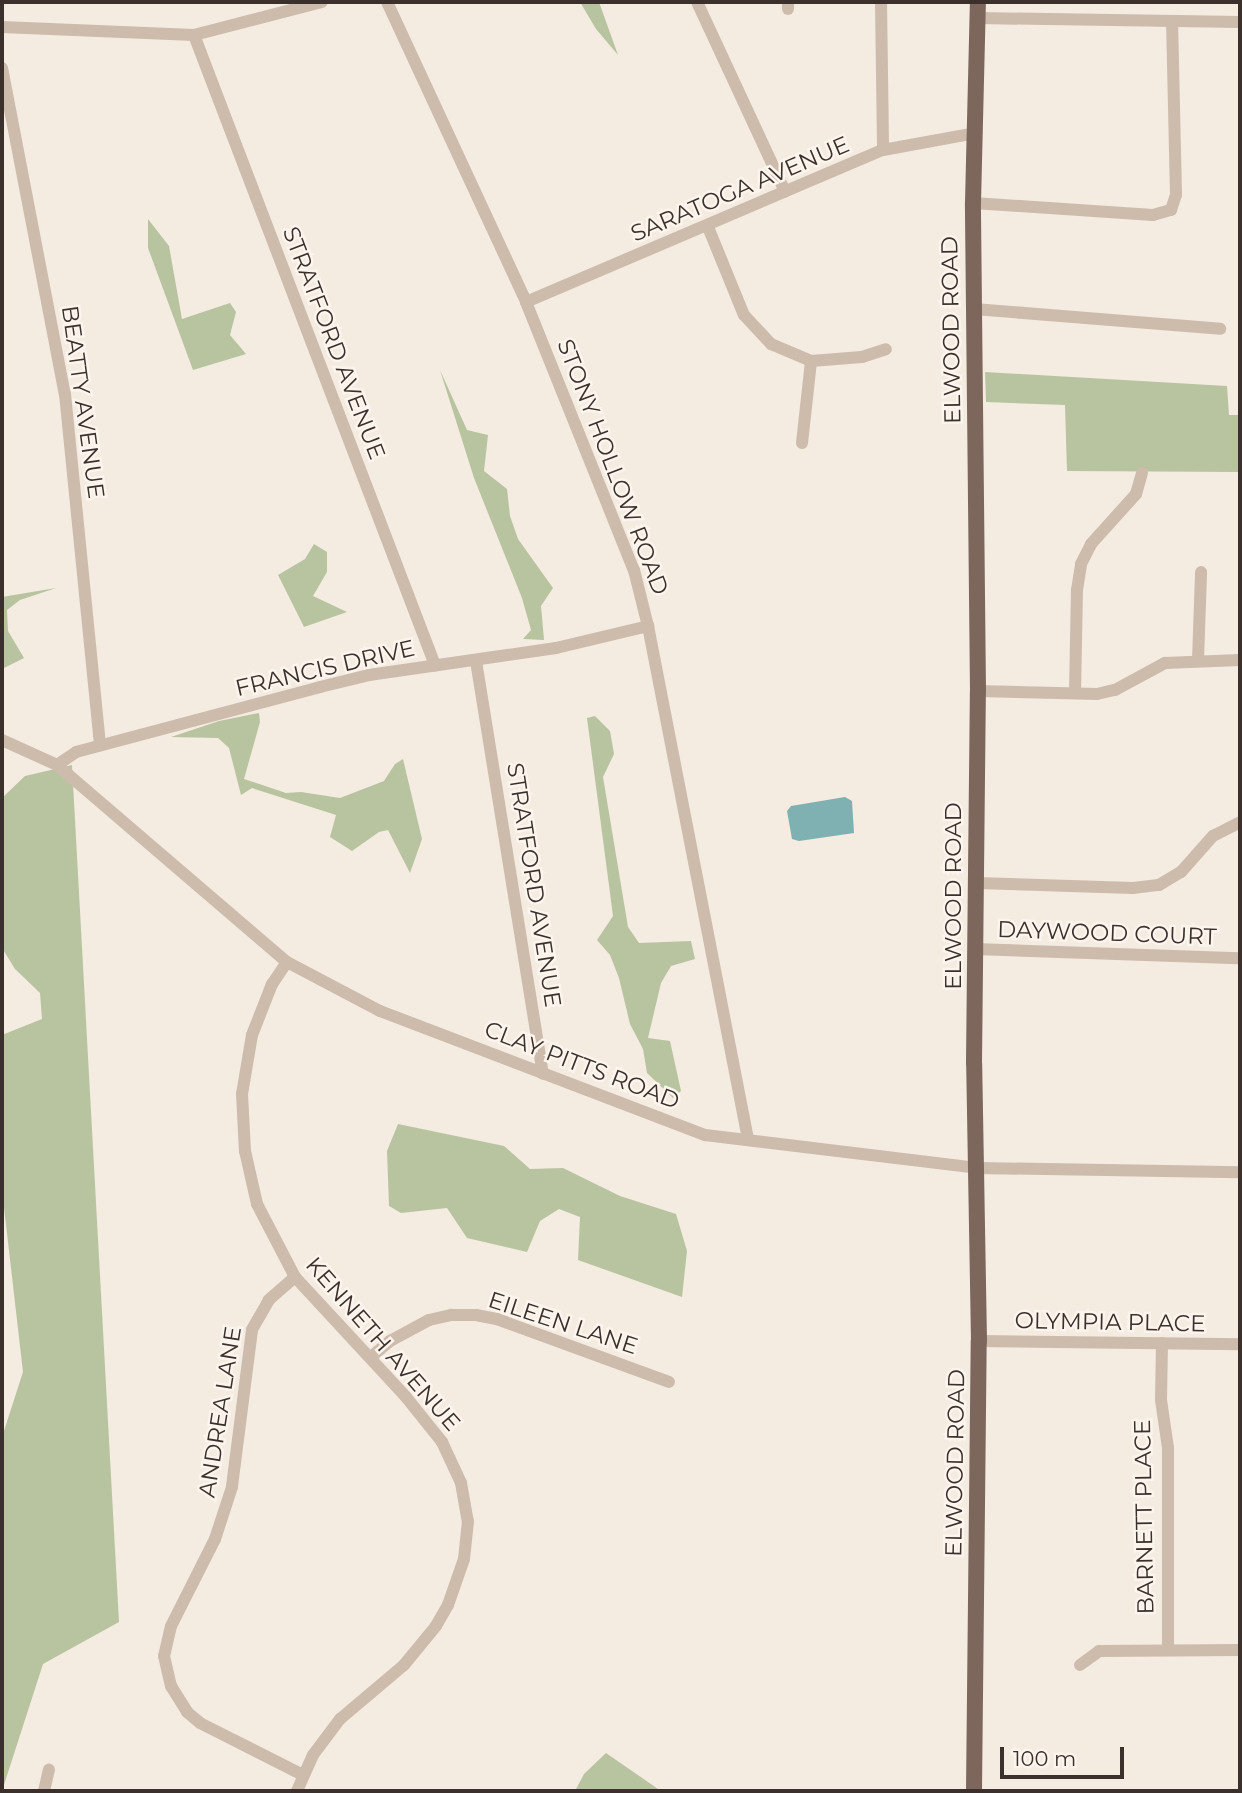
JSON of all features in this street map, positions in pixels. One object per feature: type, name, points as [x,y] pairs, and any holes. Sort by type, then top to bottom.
[{"type":"main road","name":"ELWOOD ROAD","points":[[974,1791],[979,1341],[975,949],[978,691],[973,203],[978,10]]},
{"type":"street","points":[[2,27],[194,35],[322,2]]},
{"type":"street","name":"STONY HOLLOW ROAD","points":[[387,2],[526,302],[622,539],[648,626],[748,1139]]},
{"type":"street","points":[[697,2],[785,192]]},
{"type":"street","points":[[881,2],[884,150]]},
{"type":"street","points":[[978,10],[1172,21],[1240,22]]},
{"type":"street","points":[[973,203],[1153,215],[1171,210],[1175,195],[1172,21]]},
{"type":"street","name":"STRATFORD AVENUE","points":[[194,35],[435,665]]},
{"type":"street","name":"BEATTY AVENUE","points":[[2,68],[65,394],[100,745]]},
{"type":"street","name":"SARATOGA AVENUE","points":[[526,302],[884,150],[976,133]]},
{"type":"street","points":[[708,227],[744,315],[771,344],[811,361],[863,357],[886,348]]},
{"type":"street","points":[[974,309],[1220,329]]},
{"type":"street","points":[[802,443],[811,361]]},
{"type":"street","points":[[1075,693],[1077,590],[1082,564],[1091,544],[1136,494],[1142,473]]},
{"type":"street","points":[[1198,660],[1201,572]]},
{"type":"street","name":"FRANCIS DRIVE","points":[[57,765],[76,752],[320,687],[435,665],[556,648],[648,626]]},
{"type":"street","points":[[978,691],[1097,694],[1115,690],[1165,663],[1240,660]]},
{"type":"street","name":"STRATFORD AVENUE","points":[[476,661],[543,1074]]},
{"type":"street","name":"CLAY PITTS ROAD","points":[[2,740],[57,765],[287,962],[380,1011],[705,1135],[977,1168],[1240,1171]]},
{"type":"street","points":[[976,883],[1133,888],[1159,885],[1181,872],[1213,836],[1240,822]]},
{"type":"street","name":"DAYWOOD COURT","points":[[975,949],[1238,958]]},
{"type":"street","name":"KENNETH AVENUE","points":[[287,962],[272,984],[252,1035],[242,1094],[242,1126],[257,1204],[295,1277],[428,1423],[453,1461],[466,1501],[467,1539],[457,1580],[436,1626],[404,1665],[340,1719],[313,1755],[297,1791]]},
{"type":"street","name":"ANDREA LANE","points":[[295,1277],[269,1300],[252,1330],[232,1488],[215,1539],[171,1626],[164,1656],[171,1686],[178,1700],[200,1723],[303,1775]]},
{"type":"street","name":"EILEEN LANE","points":[[370,1357],[390,1341],[429,1320],[451,1315],[476,1315],[497,1319],[668,1382]]},
{"type":"street","name":"OLYMPIA PLACE","points":[[979,1341],[1240,1344]]},
{"type":"street","name":"BARNETT PLACE","points":[[1163,1343],[1161,1400],[1168,1448],[1168,1648]]},
{"type":"street","points":[[1080,1665],[1100,1651],[1168,1648],[1240,1650]]},
{"type":"street","points":[[44,1791],[49,1770]]},
{"type":"green space","points":[[580,2],[599,2],[618,55],[596,29]]},
{"type":"green space","points":[[148,219],[169,246],[182,319],[230,303],[236,312],[230,335],[246,354],[193,370],[148,248]]},
{"type":"green space","points":[[440,370],[467,430],[488,435],[484,471],[507,489],[510,516],[518,539],[553,588],[541,606],[544,640],[523,639],[531,630],[522,598],[474,478]]},
{"type":"green space","points":[[985,372],[1227,386],[1229,415],[1240,415],[1240,472],[1067,471],[1065,405],[986,402]]},
{"type":"green space","points":[[314,544],[327,552],[327,572],[313,596],[347,612],[304,627],[278,575],[305,559]]},
{"type":"green space","points":[[56,588],[20,600],[7,610],[8,631],[24,658],[2,669],[2,597]]},
{"type":"green space","points":[[259,713],[260,722],[244,779],[286,793],[301,792],[340,798],[384,781],[395,764],[403,759],[422,839],[410,873],[388,830],[379,832],[352,851],[330,837],[336,815],[252,788],[241,795],[229,748],[218,738],[171,737],[219,721]]},
{"type":"green space","points":[[595,716],[610,731],[614,754],[603,777],[628,927],[639,943],[691,941],[695,959],[671,966],[661,983],[648,1038],[670,1041],[681,1091],[673,1098],[647,1073],[643,1049],[630,1024],[619,978],[610,955],[597,940],[613,916],[587,718]]},
{"type":"green space","points":[[72,765],[119,1622],[43,1664],[2,1791],[2,1437],[23,1372],[2,1190],[2,1035],[42,1019],[40,993],[15,969],[2,948],[2,798],[25,776]]},
{"type":"green space","points":[[398,1124],[504,1146],[530,1169],[563,1168],[620,1196],[676,1214],[687,1251],[682,1297],[578,1260],[580,1217],[559,1209],[540,1221],[527,1252],[467,1238],[447,1208],[401,1213],[389,1206],[387,1151]]},
{"type":"green space","points":[[606,1753],[661,1791],[575,1791],[584,1774]]},
{"type":"water","points":[[845,797],[852,801],[854,833],[799,841],[792,839],[787,811],[791,806]]}]
